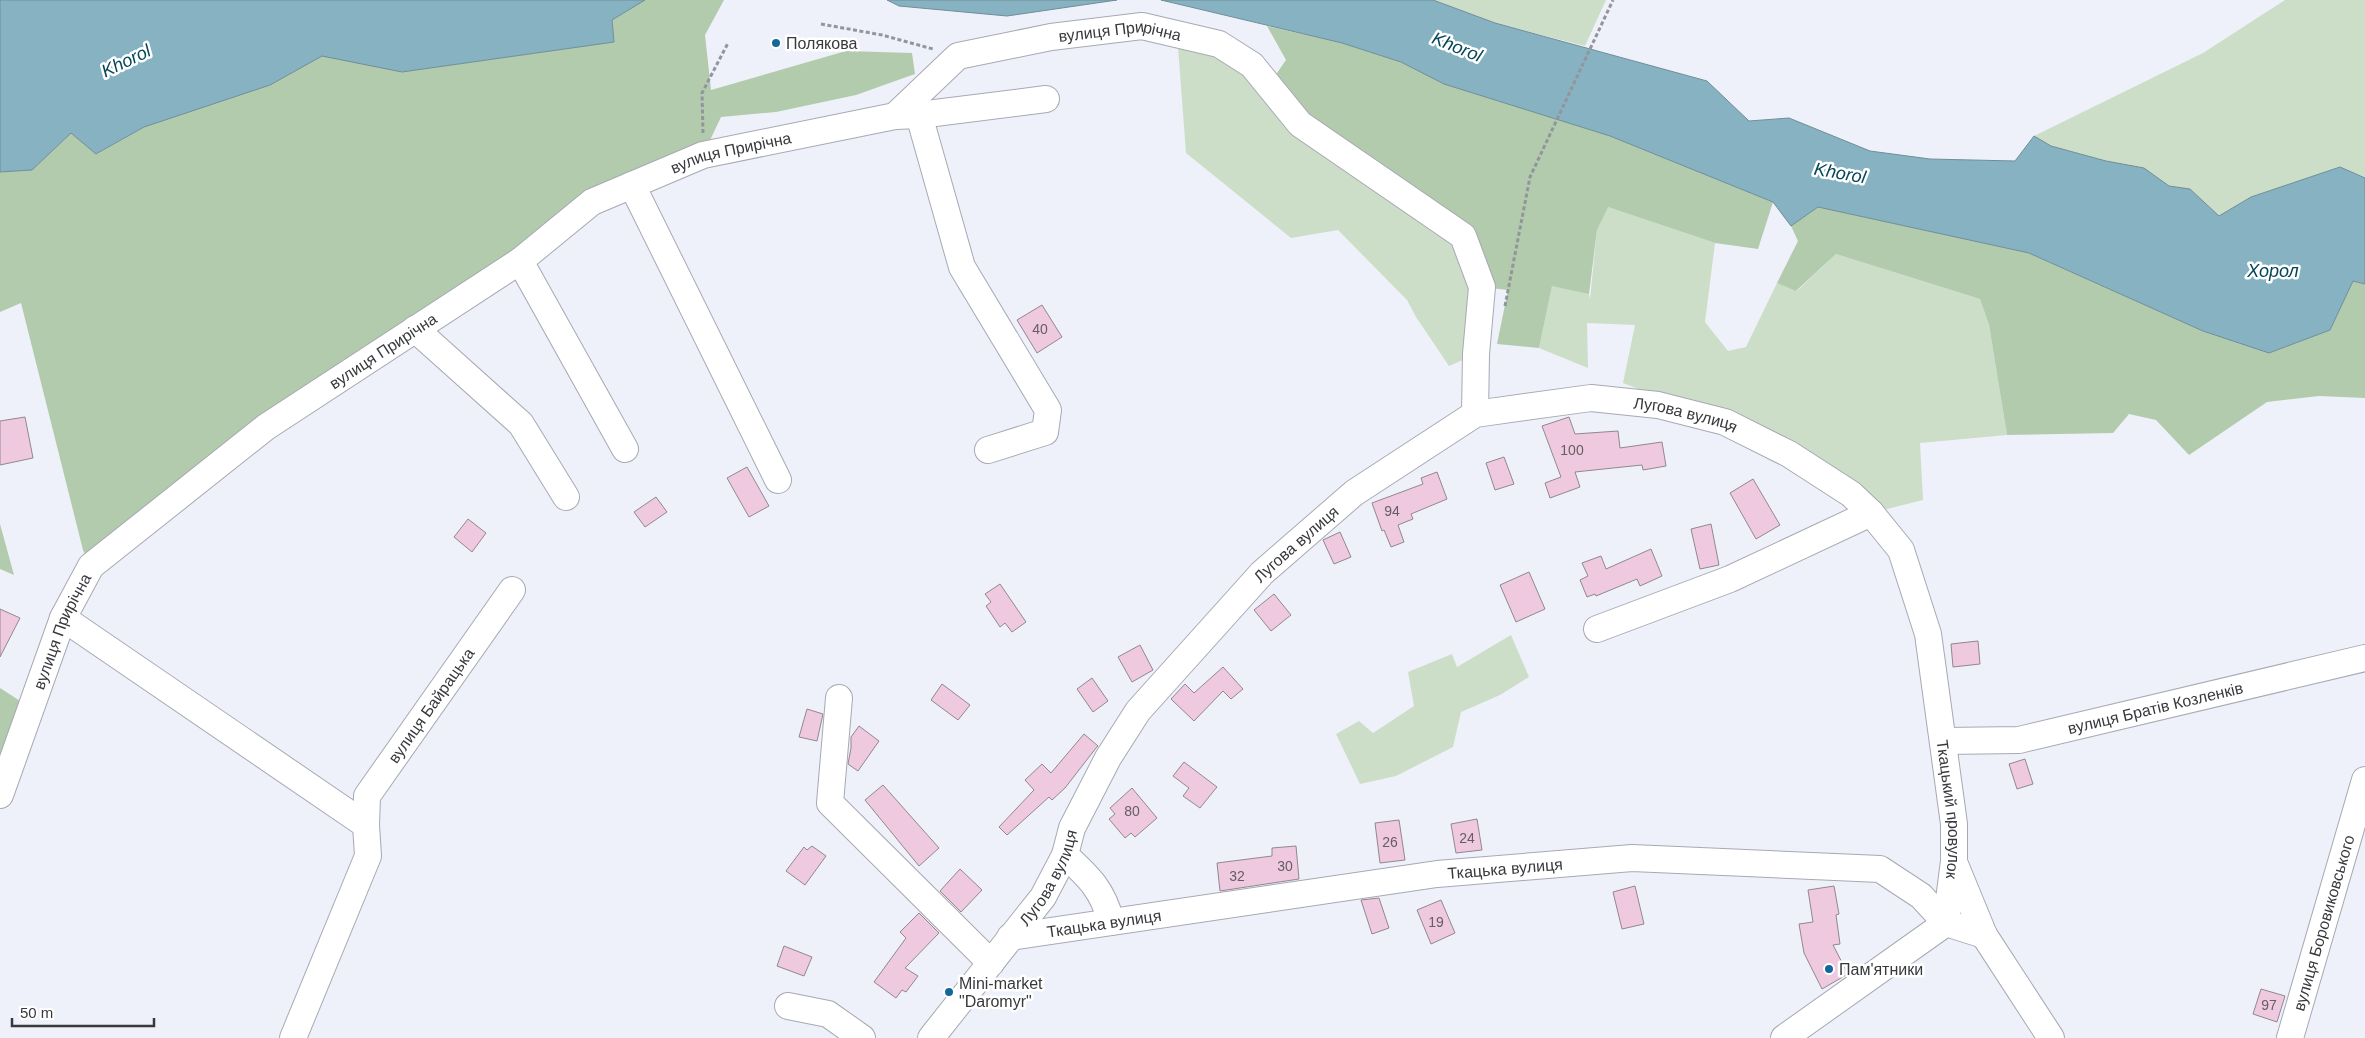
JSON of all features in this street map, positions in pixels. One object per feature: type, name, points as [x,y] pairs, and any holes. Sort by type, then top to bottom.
[{"type":"street","name":"вулиця Прирічна","points":[[958,56],[1051,37],[1142,26],[1219,44],[1252,66],[1300,124],[1463,236],[1482,287],[1476,354],[1475,414]]},
{"type":"street","points":[[958,56],[907,116],[962,267],[1048,410],[1045,432],[988,450]]},
{"type":"street","name":"вулиця Прирічна","points":[[0,795],[63,618],[91,566],[266,427],[520,260],[592,202],[703,155],[907,116],[1046,98]]},
{"type":"street","points":[[632,185],[778,480]]},
{"type":"street","points":[[520,260],[625,449]]},
{"type":"street","points":[[415,330],[522,424],[566,497]]},
{"type":"street","name":"Лугова вулиця","points":[[931,1038],[1043,897],[1065,855],[1072,828],[1094,784],[1138,711],[1262,573],[1354,492],[1475,414],[1591,398],[1658,405],[1725,422],[1788,454],[1851,494]]},
{"type":"street","name":"Ткацький провулок","points":[[1851,494],[1871,513],[1902,550],[1928,634],[1954,824],[1954,861],[1946,923]]},
{"type":"street","points":[[1597,629],[1730,579],[1871,513]]},
{"type":"street","name":"вулиця Байрацька","points":[[293,1038],[368,856],[367,796],[512,590]]},
{"type":"street","points":[[63,618],[366,825]]},
{"type":"street","name":"вулиця Братів Козленків","points":[[1944,741],[2019,740],[2365,658]]},
{"type":"street","points":[[839,698],[830,802],[991,963]]},
{"type":"street","name":"вулиця Боровиковського","points":[[2290,1038],[2365,780]]},
{"type":"street","points":[[1065,855],[1087,876],[1106,901],[1112,922]]},
{"type":"street","name":"Ткацька вулиця","points":[[1010,937],[1437,874],[1632,858],[1880,869],[1921,896],[1946,923],[1984,935]]},
{"type":"street","points":[[1954,861],[1984,935],[2051,1038]]},
{"type":"street","points":[[1784,1038],[1946,923]]},
{"type":"street","points":[[788,1006],[828,1014],[862,1038]]},
{"type":"path","points":[[1504,308],[1530,177],[1613,0]]},
{"type":"path","points":[[821,24],[882,35],[958,56]]},
{"type":"path","points":[[703,155],[702,93],[728,43]]},
{"type":"green space","points":[[645,0],[724,0],[705,35],[711,90],[846,51],[912,53],[915,74],[856,95],[776,112],[721,117],[703,155],[592,202],[91,566],[83,550],[21,303],[0,312],[0,172],[32,170],[71,133],[97,154],[144,127],[270,85],[322,55],[402,72],[614,42],[612,20]]},
{"type":"green space","points":[[1433,0],[1606,0],[1585,46],[1495,23]]},
{"type":"green space","points":[[2285,0],[2365,0],[2365,178],[2340,167],[2251,197],[2219,216],[2190,189],[2169,186],[2144,168],[2106,161],[2051,146],[2034,136],[2203,53]]},
{"type":"green space","points":[[1267,26],[1342,43],[1401,62],[1444,84],[1610,136],[1773,202],[1758,249],[1715,243],[1608,207],[1597,230],[1589,294],[1552,286],[1539,348],[1497,344],[1508,290],[1482,287],[1463,236],[1268,86],[1286,60]]},
{"type":"green space","points":[[1177,34],[1219,44],[1463,236],[1476,354],[1449,366],[1416,317],[1407,300],[1338,230],[1291,238],[1186,153]]},
{"type":"green space","points":[[1542,179],[1608,207],[1715,243],[1705,322],[1728,351],[1746,347],[1777,283],[1797,291],[1836,254],[1980,299],[1989,325],[2007,435],[1920,443],[1923,500],[1871,513],[1725,422],[1623,383],[1635,325],[1587,323],[1588,368],[1539,348],[1552,285],[1589,294],[1590,299],[1597,230]]},
{"type":"green space","points":[[1818,207],[2029,253],[2203,331],[2269,353],[2330,330],[2353,281],[2365,284],[2365,398],[2319,396],[2267,402],[2189,455],[2156,420],[2129,414],[2113,433],[2007,435],[1989,325],[1980,299],[1836,254],[1796,291],[1777,283],[1798,241],[1791,226]]},
{"type":"green space","points":[[0,524],[14,575],[0,569]]},
{"type":"green space","points":[[1511,635],[1529,677],[1500,695],[1461,712],[1453,747],[1396,776],[1360,784],[1336,734],[1359,721],[1373,733],[1414,706],[1408,672],[1452,654],[1457,667]]},
{"type":"green space","points":[[0,688],[31,708],[0,795]]},
{"type":"water","name":"Khorol","points":[[0,0],[645,0],[612,20],[614,42],[402,72],[322,56],[270,85],[144,127],[96,154],[71,133],[32,170],[0,172]]},
{"type":"water","points":[[887,0],[1117,0],[1007,16],[899,6]]},
{"type":"water","name":"Хорол","points":[[1161,0],[1433,0],[1495,23],[1707,81],[1749,121],[1789,118],[1870,151],[1930,159],[2015,161],[2034,136],[2051,146],[2106,161],[2144,168],[2169,186],[2190,189],[2219,216],[2251,197],[2340,167],[2365,178],[2365,284],[2353,281],[2330,330],[2269,353],[2203,331],[2029,253],[1818,207],[1791,226],[1773,202],[1610,136],[1444,84],[1401,62],[1342,43]]},
{"type":"building","points":[[1042,305],[1062,337],[1037,353],[1017,320]]},
{"type":"building","points":[[25,417],[33,458],[0,465],[0,421]]},
{"type":"building","points":[[1569,417],[1575,434],[1618,431],[1620,448],[1662,442],[1666,466],[1643,470],[1642,465],[1575,472],[1580,487],[1550,498],[1545,483],[1561,477],[1542,426]]},
{"type":"building","points":[[1504,457],[1514,484],[1495,490],[1486,463]]},
{"type":"building","points":[[747,467],[769,506],[749,517],[727,478]]},
{"type":"building","points":[[1437,472],[1447,499],[1411,514],[1413,519],[1398,525],[1404,542],[1391,547],[1384,530],[1382,531],[1372,503],[1423,484],[1421,478]]},
{"type":"building","points":[[1753,479],[1780,525],[1756,539],[1730,493]]},
{"type":"building","points":[[656,497],[667,512],[645,527],[634,512]]},
{"type":"building","points":[[468,519],[486,533],[472,552],[454,537]]},
{"type":"building","points":[[1711,524],[1719,565],[1700,569],[1691,529]]},
{"type":"building","points":[[1340,532],[1351,557],[1334,564],[1323,540]]},
{"type":"building","points":[[1651,549],[1662,576],[1640,586],[1637,579],[1596,596],[1595,594],[1587,597],[1580,580],[1588,576],[1582,563],[1601,556],[1606,569]]},
{"type":"building","points":[[1529,572],[1545,609],[1516,622],[1500,585]]},
{"type":"building","points":[[1000,584],[1026,622],[1012,632],[1005,623],[1000,627],[986,606],[991,602],[985,594]]},
{"type":"building","points":[[1274,594],[1291,615],[1271,631],[1254,610]]},
{"type":"building","points":[[0,609],[20,618],[0,657]]},
{"type":"building","points":[[1978,641],[1980,664],[1953,667],[1951,644]]},
{"type":"building","points":[[1140,645],[1153,670],[1132,682],[1118,657]]},
{"type":"building","points":[[1223,667],[1243,689],[1231,699],[1223,691],[1194,721],[1171,699],[1185,684],[1194,693]]},
{"type":"building","points":[[1092,678],[1108,701],[1093,712],[1077,689]]},
{"type":"building","points":[[942,684],[970,705],[958,720],[931,700]]},
{"type":"building","points":[[807,709],[823,714],[817,741],[799,737]]},
{"type":"building","points":[[859,726],[879,741],[858,771],[848,764],[851,737]]},
{"type":"building","points":[[1084,734],[1098,746],[1065,788],[1052,800],[1049,797],[1007,835],[999,827],[1034,790],[1025,780],[1042,764],[1051,773]]},
{"type":"building","points":[[2025,759],[2033,784],[2017,789],[2009,764]]},
{"type":"building","points":[[1184,762],[1217,787],[1200,808],[1183,796],[1189,788],[1173,776]]},
{"type":"building","points":[[883,785],[939,848],[919,866],[865,800]]},
{"type":"building","points":[[1132,788],[1157,818],[1135,837],[1131,833],[1125,838],[1109,819],[1115,814],[1110,808]]},
{"type":"building","points":[[1477,819],[1482,850],[1456,853],[1451,824]]},
{"type":"building","points":[[1399,820],[1405,860],[1380,863],[1375,823]]},
{"type":"building","points":[[812,846],[826,856],[805,885],[786,871],[804,847],[807,850]]},
{"type":"building","points":[[1296,846],[1299,879],[1220,891],[1217,863],[1272,856],[1272,848]]},
{"type":"building","points":[[960,869],[982,890],[961,912],[940,891]]},
{"type":"building","points":[[1635,886],[1644,924],[1622,929],[1613,892]]},
{"type":"building","points":[[1834,886],[1839,914],[1836,915],[1840,944],[1833,945],[1848,974],[1822,989],[1804,953],[1799,924],[1813,922],[1808,890]]},
{"type":"building","points":[[1379,898],[1389,928],[1372,934],[1361,900]]},
{"type":"building","points":[[1441,900],[1455,933],[1431,944],[1417,910]]},
{"type":"building","points":[[919,913],[939,933],[905,968],[918,976],[906,992],[902,990],[896,998],[874,982],[906,938],[900,932]]},
{"type":"building","points":[[784,946],[812,957],[804,976],[777,966]]},
{"type":"building","points":[[2261,989],[2285,996],[2277,1022],[2253,1014]]},
{"type":"place","name":"Полякова","points":[[776,43]]},
{"type":"place","name":"Пам'ятники","points":[[1829,969]]},
{"type":"place","name":"Mini-market \"Daromyr\"","points":[[949,992]]}]
